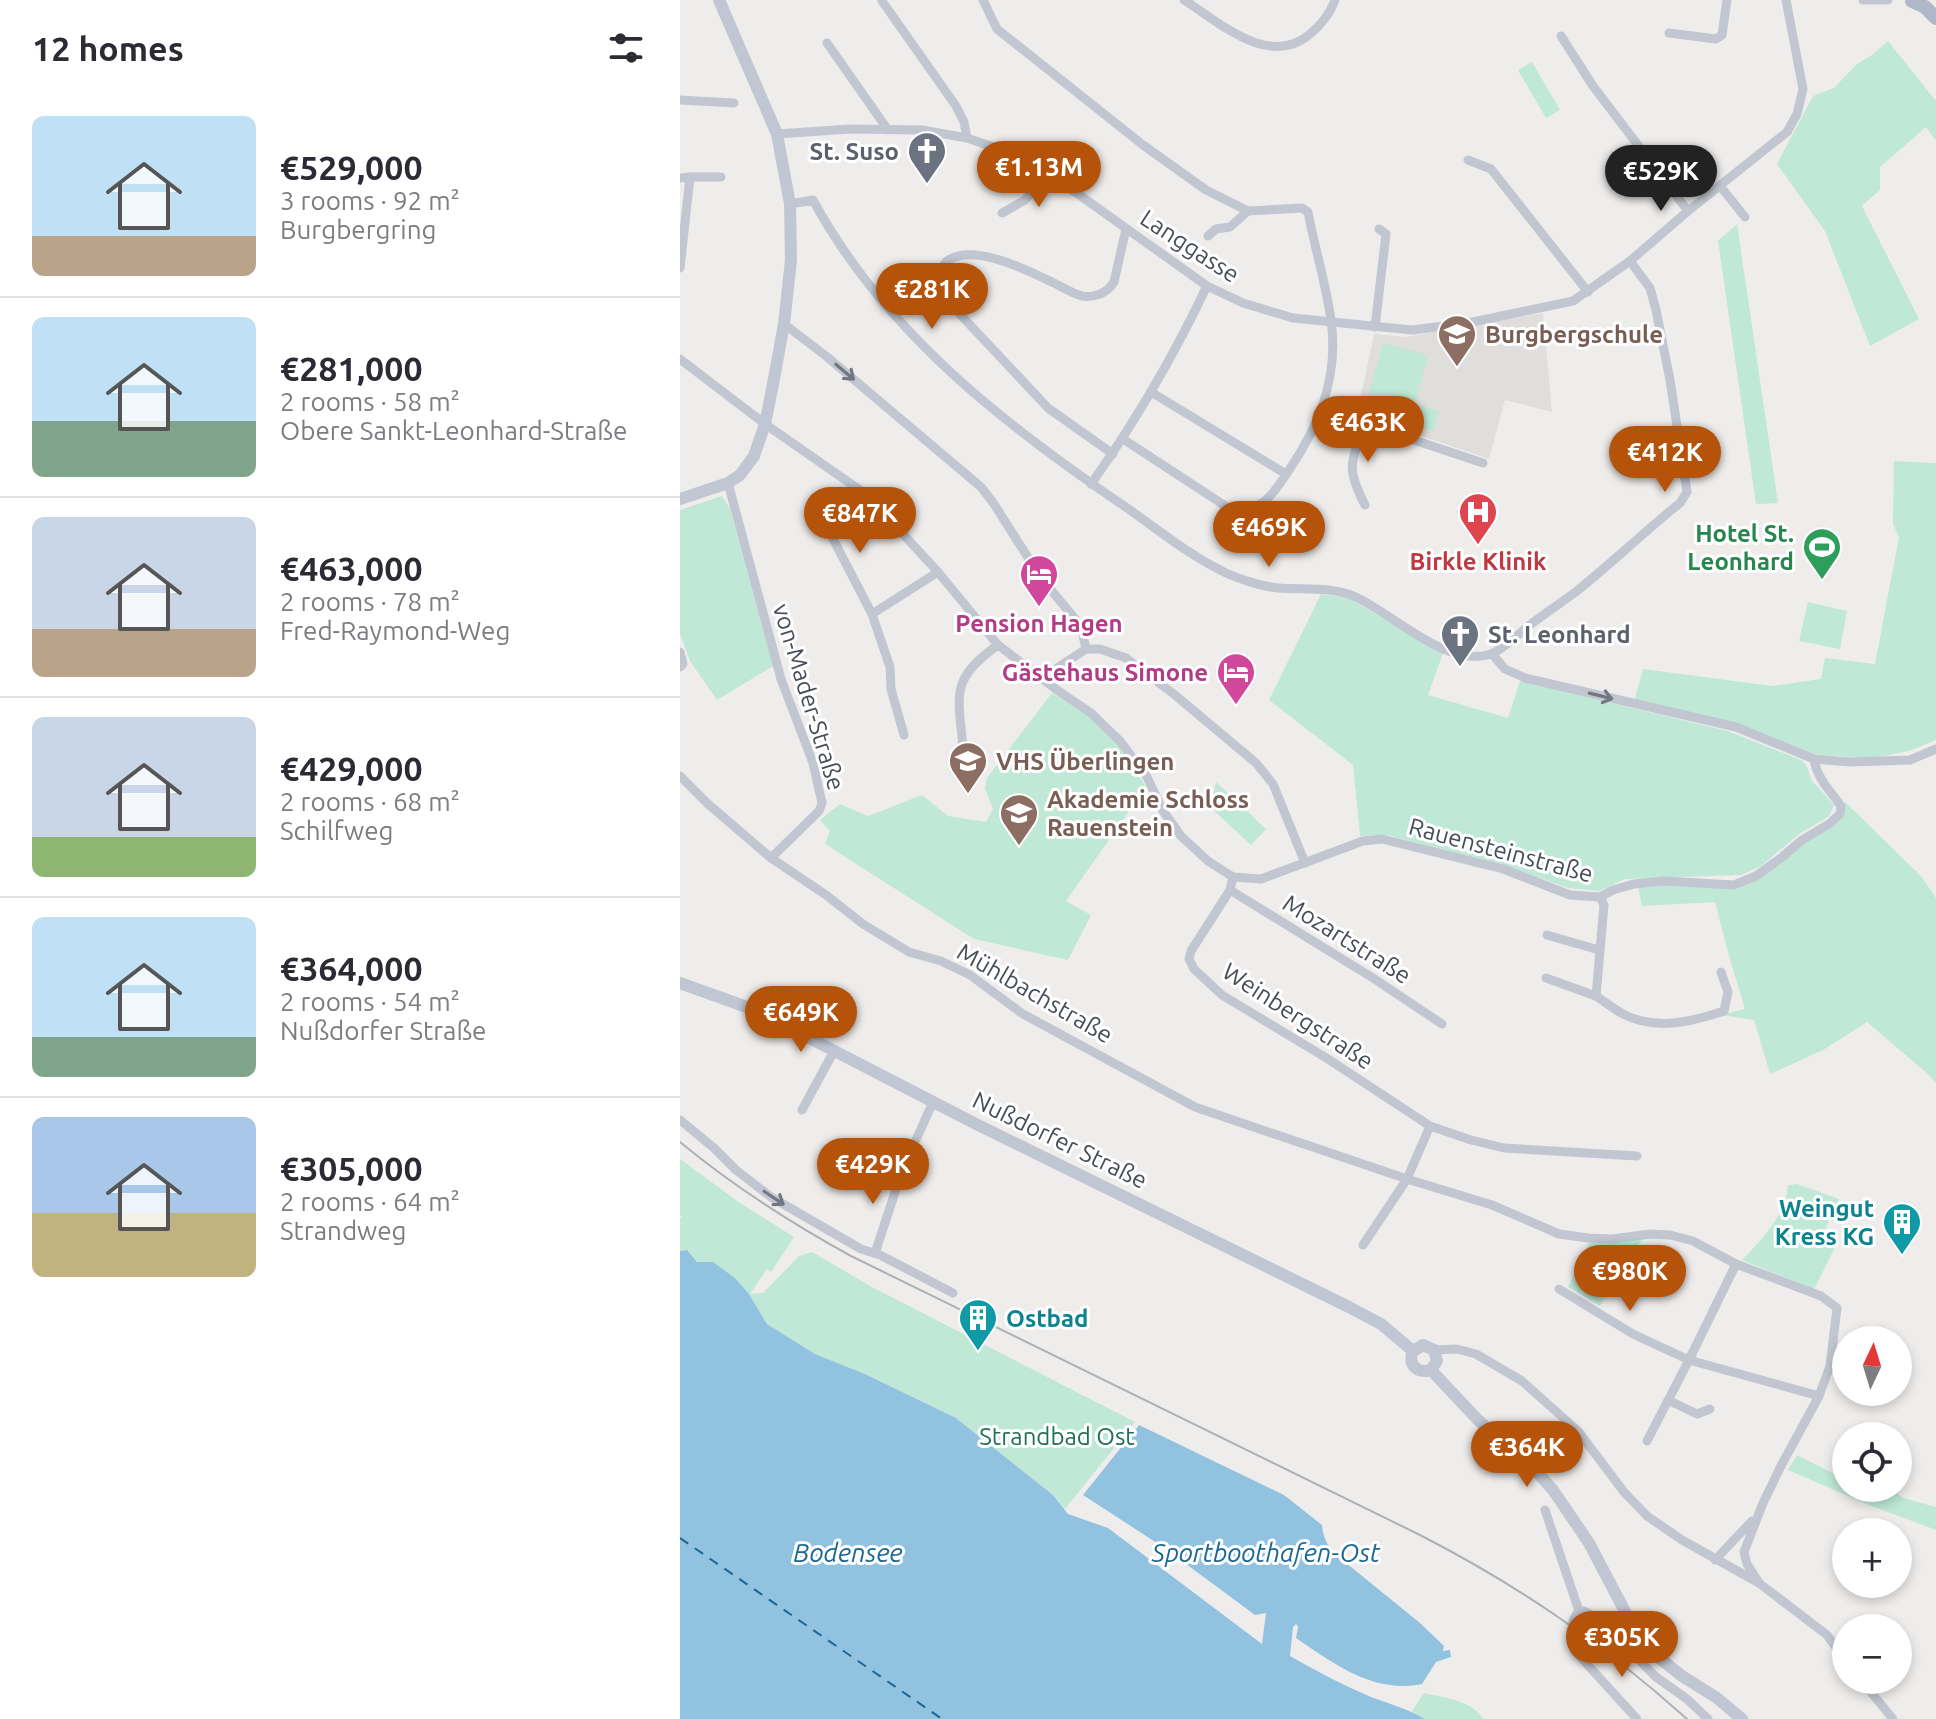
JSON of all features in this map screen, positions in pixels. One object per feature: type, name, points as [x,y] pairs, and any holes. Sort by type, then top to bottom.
[{"type":"main road","points":[[1912,0],[1936,18]]},
{"type":"street","points":[[680,499],[728,483],[751,463],[765,424],[784,324],[791,260],[790,204],[777,134],[719,0]]},
{"type":"street","points":[[983,0],[997,29],[1012,42],[1206,190],[1248,211],[1302,208],[1308,212],[1331,322],[1332,365],[1323,407],[1307,443],[1271,495],[1257,507],[1227,507],[1123,439]]},
{"type":"street","points":[[1184,0],[1258,45],[1288,47],[1312,32],[1335,0]]},
{"type":"street","points":[[1669,33],[1716,39],[1722,35],[1727,0]]},
{"type":"street","name":"Langgasse","points":[[777,134],[850,129],[922,130],[967,138],[1017,155],[1207,286],[1243,303],[1293,318],[1375,327],[1412,330],[1468,323],[1573,301],[1630,261],[1787,132],[1797,114],[1803,89],[1786,0]]},
{"type":"street","points":[[1863,0],[1888,0]]},
{"type":"street","points":[[882,1],[956,106],[967,138]]},
{"type":"street","points":[[1561,36],[1688,211]]},
{"type":"street","points":[[827,43],[888,130]]},
{"type":"street","points":[[680,100],[734,103]]},
{"type":"street","points":[[1468,160],[1491,169],[1588,292]]},
{"type":"street","points":[[1002,213],[1025,200],[1047,173]]},
{"type":"street","points":[[680,268],[685,178],[721,177]]},
{"type":"street","points":[[1720,186],[1745,217]]},
{"type":"street","points":[[790,204],[813,200],[831,234],[903,325],[987,406],[1091,484],[1198,558],[1228,575],[1275,588],[1320,589],[1349,594],[1441,648],[1470,657],[1492,654],[1584,585],[1680,503],[1687,492],[1656,310],[1650,288],[1630,261]]},
{"type":"street","points":[[1208,236],[1216,229],[1230,227],[1248,211]]},
{"type":"street","points":[[1113,454],[1048,408],[941,294],[937,277],[949,260],[977,255],[1024,269],[1081,296],[1098,296],[1110,289],[1114,282],[1126,229]]},
{"type":"street","points":[[1375,327],[1386,234],[1379,229]]},
{"type":"street","points":[[1091,484],[1123,439],[1177,349],[1207,286]]},
{"type":"street","points":[[784,324],[981,487],[1041,578],[1081,626],[1086,649]]},
{"type":"street","points":[[680,359],[765,424],[867,495],[938,572],[998,645],[1091,713],[1120,741],[1147,777],[1163,811],[1181,836],[1208,861],[1233,877]]},
{"type":"street","points":[[1151,392],[1286,474]]},
{"type":"street","points":[[1323,407],[1483,463]]},
{"type":"street","points":[[1365,505],[1351,465],[1366,424]]},
{"type":"street","name":"von-Mader-Straße","points":[[728,483],[781,679],[807,743],[822,803],[819,811],[771,858]]},
{"type":"street","points":[[817,515],[830,533],[872,614],[890,667],[891,689],[904,735]]},
{"type":"street","points":[[872,614],[938,572]]},
{"type":"street","points":[[963,747],[958,697],[963,678],[977,660],[998,645]]},
{"type":"street","points":[[1042,678],[1086,649],[1100,649],[1126,658],[1256,763],[1273,784],[1305,863]]},
{"type":"street","points":[[680,652],[683,664],[680,667]]},
{"type":"street","points":[[1492,654],[1505,669],[1525,678],[1736,727],[1814,759],[1849,762],[1910,760],[1936,749]]},
{"type":"street","name":"Rauensteinstraße","points":[[1233,877],[1261,879],[1363,841],[1382,839],[1503,869],[1570,895],[1600,897],[1634,884],[1664,881],[1734,885],[1756,876],[1840,814],[1841,806],[1819,777],[1814,759]]},
{"type":"street","name":"Mühlbachstraße","points":[[680,776],[771,858],[863,924],[909,952],[941,961],[970,975],[1023,1014],[1195,1107],[1492,1205],[1559,1234],[1612,1239],[1670,1235],[1693,1241],[1736,1264],[1821,1296],[1837,1308],[1830,1366],[1819,1396]]},
{"type":"street","name":"Weinbergstraße","points":[[1233,877],[1230,890],[1189,959],[1194,969],[1222,995],[1430,1126],[1504,1148],[1637,1156]]},
{"type":"street","name":"Mozartstraße","points":[[1230,890],[1442,1024]]},
{"type":"street","points":[[1596,996],[1604,905],[1600,897]]},
{"type":"street","points":[[1547,935],[1599,950]]},
{"type":"street","points":[[1546,978],[1596,996],[1625,1015],[1649,1022],[1677,1024],[1724,1011],[1728,992],[1721,972]]},
{"type":"street","name":"Nußdorfer Straße","points":[[680,983],[755,1010],[933,1102],[1381,1324],[1413,1351],[1411,1363],[1414,1368],[1431,1370],[1477,1419],[1553,1490],[1589,1543],[1640,1640],[1682,1676],[1717,1698],[1742,1719]]},
{"type":"street","points":[[802,1110],[834,1051]]},
{"type":"street","points":[[875,1253],[902,1171],[933,1102]]},
{"type":"street","points":[[680,1120],[771,1197],[861,1249],[875,1253],[953,1293]]},
{"type":"street","points":[[1363,1245],[1407,1179],[1430,1126]]},
{"type":"street","points":[[1647,1441],[1736,1264]]},
{"type":"street","points":[[1559,1289],[1633,1334],[1689,1360],[1819,1396],[1755,1519],[1744,1552],[1727,1566]]},
{"type":"street","points":[[1413,1351],[1423,1345],[1434,1350],[1457,1349],[1476,1354],[1522,1381],[1578,1431],[1624,1492],[1647,1516],[1683,1541],[1759,1583],[1832,1642]]},
{"type":"street","points":[[1431,1370],[1437,1361],[1434,1350]]},
{"type":"street","points":[[1668,1400],[1697,1414],[1710,1409]]},
{"type":"street","points":[[1545,1510],[1579,1611]]},
{"type":"street","points":[[1715,1560],[1755,1519]]},
{"type":"street","points":[[1744,1552],[1747,1564],[1759,1583]]},
{"type":"street","points":[[1637,1719],[1575,1651],[1571,1643],[1575,1614],[1579,1611],[1597,1618],[1656,1677],[1708,1719]]},
{"type":"street","points":[[1872,1694],[1893,1719]]},
{"type":"shaded area","name":"Burgbergschule","points":[[1543,313],[1552,412],[1505,400],[1489,459],[1357,414],[1374,334],[1405,337]]},
{"type":"green space","points":[[1888,41],[1936,101],[1936,141],[1926,127],[1880,167],[1880,190],[1862,206],[1919,319],[1870,346],[1825,231],[1777,164],[1813,96],[1834,88],[1857,64]]},
{"type":"green space","points":[[1532,62],[1560,110],[1546,118],[1518,70]]},
{"type":"green space","points":[[1737,224],[1778,503],[1756,504],[1718,241]]},
{"type":"green space","points":[[1383,343],[1428,355],[1415,404],[1439,411],[1434,431],[1364,412]]},
{"type":"green space","points":[[1894,461],[1936,463],[1936,740],[1909,751],[1869,759],[1815,754],[1741,726],[1634,702],[1643,669],[1772,686],[1821,679],[1825,658],[1875,664],[1899,537],[1893,524]]},
{"type":"green space","points":[[722,496],[730,509],[773,666],[717,700],[690,661],[680,634],[680,510]]},
{"type":"green space","points":[[1321,594],[1349,598],[1443,653],[1428,695],[1508,718],[1520,681],[1728,731],[1801,760],[1812,781],[1834,805],[1829,816],[1799,834],[1761,866],[1741,875],[1625,879],[1599,891],[1568,888],[1520,871],[1387,835],[1360,836],[1353,765],[1269,700]]},
{"type":"green space","points":[[1808,602],[1847,611],[1840,649],[1799,641]]},
{"type":"green space","points":[[1052,693],[1088,716],[1118,745],[1146,787],[1066,901],[1091,915],[1068,960],[974,939],[825,844],[830,831],[820,820],[840,804],[868,816],[922,795],[948,816],[986,822],[993,809],[985,788],[987,778]]},
{"type":"green space","points":[[1216,782],[1266,829],[1251,845],[1210,807]]},
{"type":"green space","points":[[1845,802],[1921,876],[1936,898],[1936,1083],[1867,1022],[1823,1050],[1770,1074],[1754,1020],[1721,1015],[1745,1009],[1715,902],[1642,906],[1638,887],[1660,884],[1738,889],[1779,865],[1805,841],[1837,823],[1845,814]]},
{"type":"green space","name":"Strandbad Ost","points":[[680,1159],[740,1203],[794,1237],[771,1272],[767,1269],[750,1294],[763,1293],[799,1256],[812,1252],[872,1287],[1135,1422],[1065,1509],[1053,1495],[956,1418],[865,1374],[815,1354],[767,1324],[735,1278],[713,1262],[697,1262],[687,1250],[680,1251]]},
{"type":"green space","points":[[1797,1184],[1839,1199],[1822,1236],[1836,1245],[1814,1289],[1742,1260],[1778,1216],[1788,1185]]},
{"type":"green space","points":[[1642,1239],[1600,1306],[1568,1287],[1590,1241]]},
{"type":"green space","points":[[1797,1455],[1832,1473],[1832,1489],[1788,1470]]},
{"type":"green space","points":[[1912,1500],[1936,1507],[1936,1530],[1912,1521],[1912,1518],[1862,1502]]},
{"type":"green space","points":[[1424,1693],[1465,1704],[1483,1719],[1425,1719],[1412,1711]]},
{"type":"water","name":"Bodensee","points":[[687,1250],[697,1262],[713,1262],[735,1278],[767,1324],[815,1354],[865,1374],[956,1418],[1053,1495],[1068,1514],[1108,1528],[1262,1644],[1266,1613],[1255,1615],[1163,1547],[1083,1495],[1139,1425],[1284,1495],[1322,1525],[1326,1541],[1335,1554],[1420,1623],[1444,1646],[1443,1651],[1450,1650],[1451,1657],[1436,1662],[1422,1684],[1387,1685],[1371,1681],[1325,1658],[1296,1638],[1296,1624],[1290,1656],[1350,1688],[1425,1719],[680,1719],[680,1251]]},
{"type":"ferry route","points":[[680,1538],[942,1719]]},
{"type":"railway","points":[[680,1142],[763,1203],[851,1256],[1420,1535],[1492,1575],[1592,1641],[1687,1719]]},
{"type":"place","name":"St. Suso","points":[[927,185]]},
{"type":"place","name":"Burgbergschule","points":[[1457,368]]},
{"type":"place","name":"Birkle Klinik","points":[[1478,546]]},
{"type":"place","name":"Hotel St. Leonhard","points":[[1822,581]]},
{"type":"place","name":"Pension Hagen","points":[[1039,608]]},
{"type":"place","name":"St. Leonhard","points":[[1460,668]]},
{"type":"place","name":"Gästehaus Simone","points":[[1236,706]]},
{"type":"place","name":"VHS Überlingen","points":[[968,795]]},
{"type":"place","name":"Akademie Schloss Rauenstein","points":[[1019,847]]},
{"type":"place","name":"Weingut Kress KG","points":[[1902,1256]]},
{"type":"place","name":"Ostbad","points":[[978,1352]]},
{"type":"water label","name":"Sportboothafen-Ost","points":[[1266,1552]]}]
